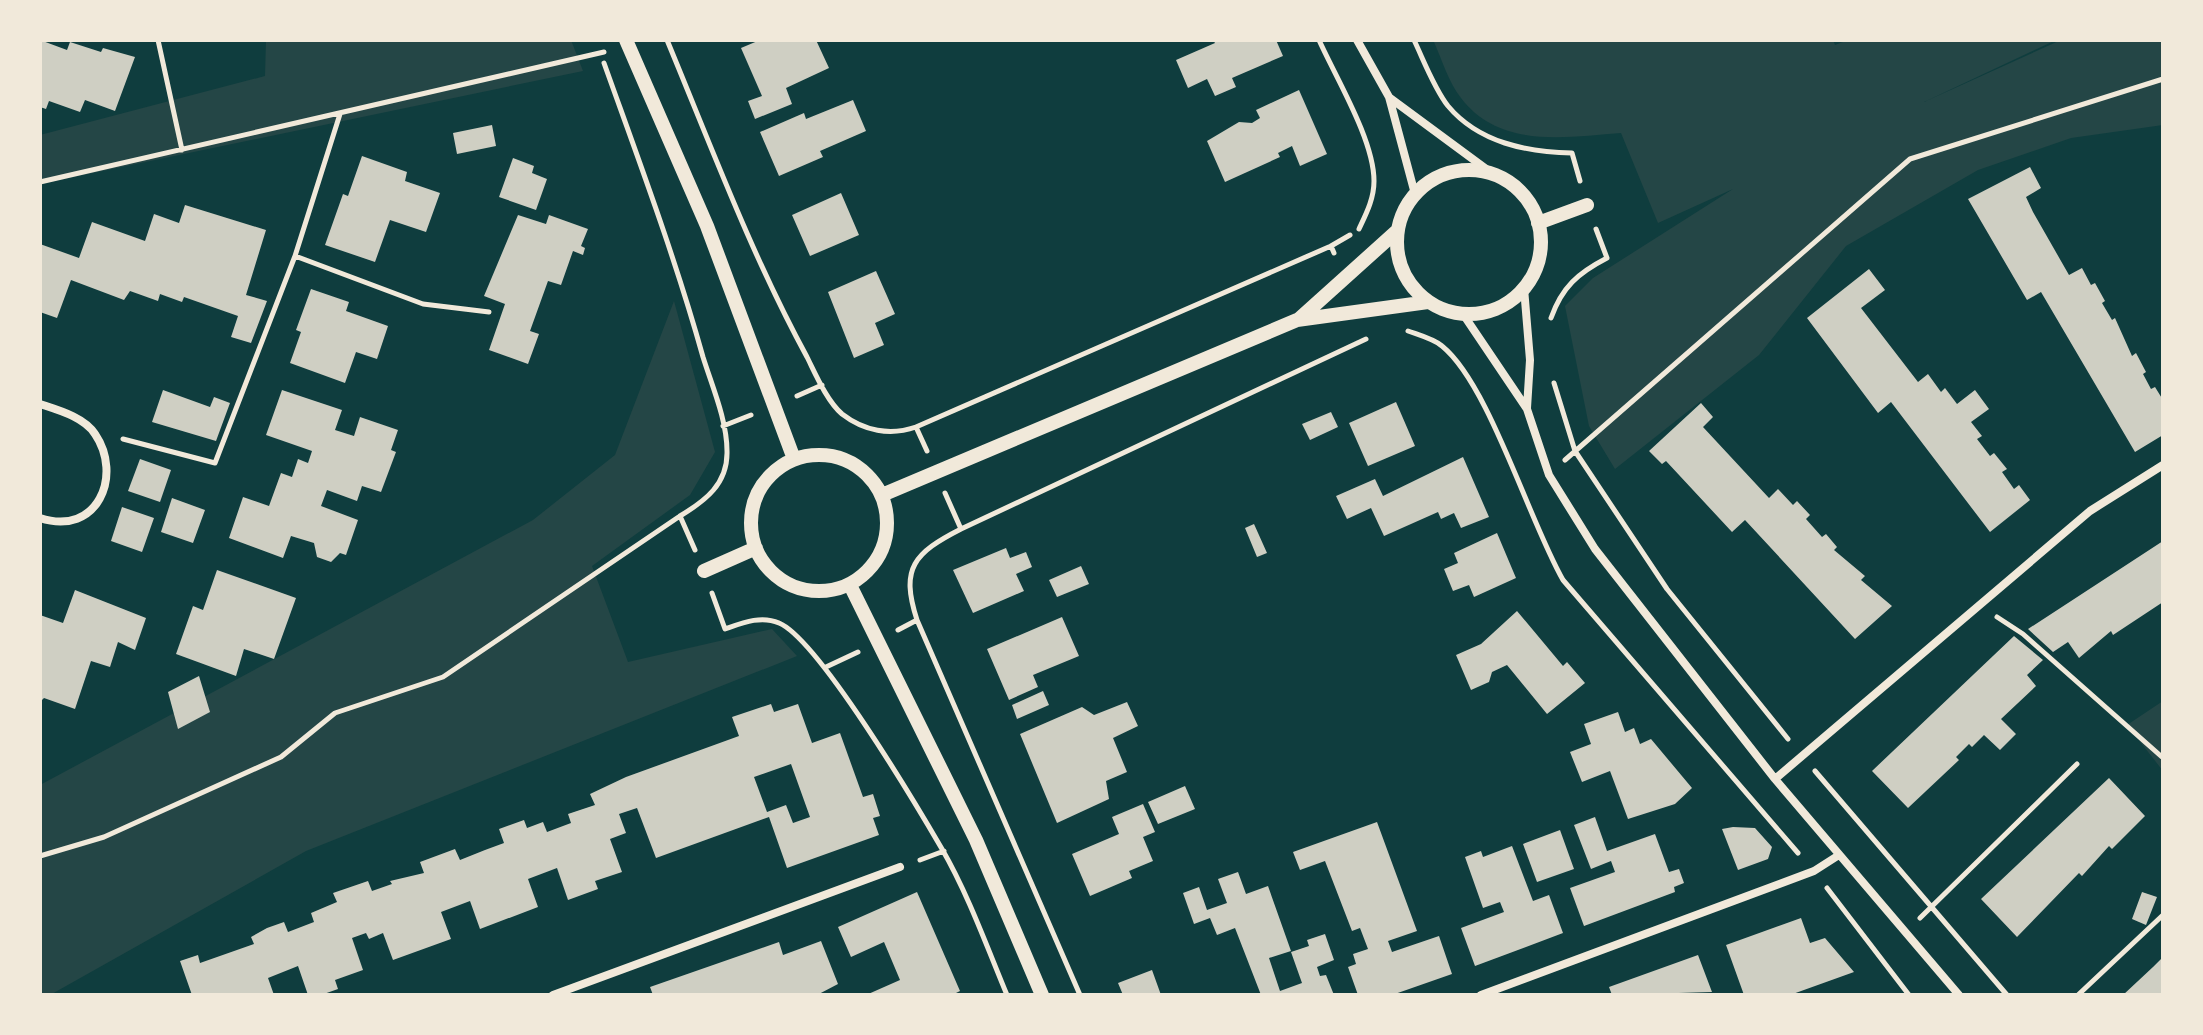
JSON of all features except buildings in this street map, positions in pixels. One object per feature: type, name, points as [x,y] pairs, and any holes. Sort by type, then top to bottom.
[{"type":"street","points":[[1357,40],[1389,97],[1415,194]]},
{"type":"street","points":[[627,41],[707,226],[794,459]]},
{"type":"street","points":[[1389,97],[1513,186],[1529,203],[1538,223],[1540,246],[1536,268],[1524,288],[1510,302],[1492,311],[1463,314],[1428,302],[1413,288],[1402,270],[1397,251],[1398,230],[1404,211],[1415,194],[1433,180],[1452,172],[1473,170],[1493,174]]},
{"type":"street","points":[[1538,223],[1587,205]]},
{"type":"street","points":[[1297,320],[1398,230]]},
{"type":"street","points":[[1524,288],[1530,360],[1527,409]]},
{"type":"street","points":[[882,495],[1297,320],[1428,302]]},
{"type":"street","points":[[1463,314],[1527,409],[1549,475],[1595,549],[1775,779],[1959,995]]},
{"type":"street","points":[[40,404],[66,413],[94,431],[105,455],[103,487],[91,514],[74,523],[40,518]]},
{"type":"street","points":[[834,456],[854,464],[870,477],[882,495],[887,515],[887,536],[879,556],[850,585],[817,591],[784,582],[767,568],[756,548],[751,528],[753,507],[761,487],[774,472],[794,459],[834,456]]},
{"type":"street","points":[[1775,779],[2090,511],[2163,465]]},
{"type":"street","points":[[704,571],[756,548]]},
{"type":"street","points":[[850,585],[976,840],[1042,995]]},
{"type":"street","points":[[1481,995],[1814,871],[1839,855]]},
{"type":"street","points":[[553,995],[900,867]]},
{"type":"path","points":[[158,40],[182,150]]},
{"type":"path","points":[[667,40],[743,223],[822,385],[841,413],[867,428],[895,434],[916,427],[1331,246]]},
{"type":"path","points":[[1414,40],[1448,105],[1471,125],[1502,144],[1537,152],[1572,153],[1607,258],[1579,273],[1558,298],[1548,328]]},
{"type":"path","points":[[40,182],[596,55],[627,41]]},
{"type":"path","points":[[1549,475],[1910,159],[2163,79]]},
{"type":"path","points":[[94,431],[215,463],[295,256],[340,113]]},
{"type":"path","points":[[295,256],[423,304],[489,312]]},
{"type":"path","points":[[1080,995],[908,592],[909,571],[935,542],[1372,337]]},
{"type":"path","points":[[1550,368],[1575,451],[1667,589],[1802,756],[1933,905],[2007,995]]},
{"type":"path","points":[[916,427],[961,529]]},
{"type":"path","points":[[40,856],[104,837],[281,757],[335,713],[443,677],[680,516]]},
{"type":"path","points":[[1979,606],[2023,634],[2163,757]]},
{"type":"path","points":[[1906,931],[2077,764]]},
{"type":"path","points":[[900,867],[976,840]]},
{"type":"path","points":[[2078,995],[2163,915]]},
{"type":"shaded area","points":[[266,40],[571,40],[583,71],[40,184],[40,135],[265,76]]},
{"type":"shaded area","points":[[1833,40],[1835,45],[1848,40],[2056,40],[1924,102],[2061,40],[2163,40],[2163,125],[2071,138],[1978,170],[1846,246],[1759,355],[1615,469],[1589,426],[1565,306],[1593,278],[1733,189],[1658,223],[1621,133],[1535,136],[1495,126],[1477,114],[1457,92],[1434,42]]},
{"type":"shaded area","points":[[674,301],[715,452],[690,495],[592,566],[628,662],[772,629],[797,656],[306,851],[50,995],[40,995],[40,785],[533,520],[615,455]]},
{"type":"shaded area","points":[[2163,701],[2163,771],[2127,725]]}]
